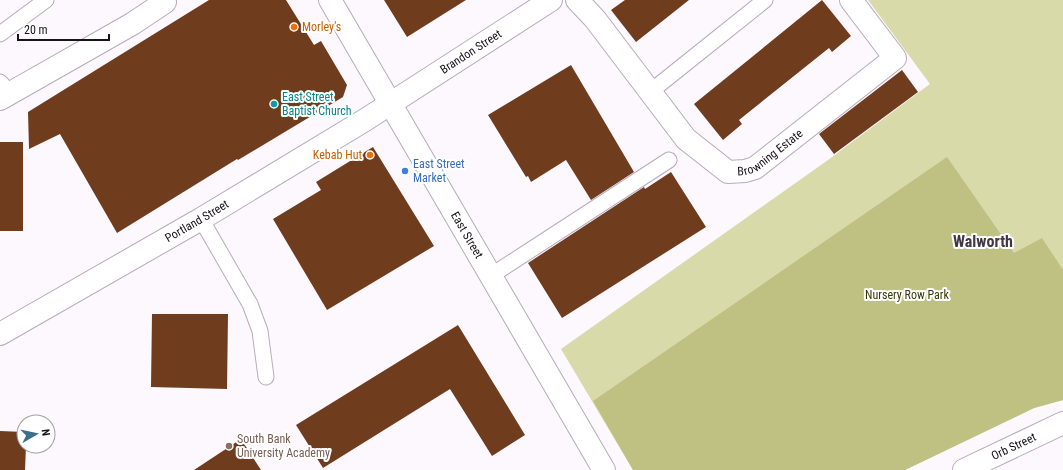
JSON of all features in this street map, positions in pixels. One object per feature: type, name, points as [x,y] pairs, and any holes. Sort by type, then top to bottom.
[{"type":"street","name":"East Street","points":[[330,0],[492,275],[604,470]]},
{"type":"street","name":"Brandon Street","points":[[392,104],[551,0]]},
{"type":"street","name":"Browning Estate","points":[[577,0],[595,19],[680,132],[728,172],[735,173],[754,168],[895,58],[851,0]]},
{"type":"street","points":[[3,91],[132,24],[165,1]]},
{"type":"street","name":"Portland Street","points":[[0,334],[201,219],[392,104]]},
{"type":"street","name":"Orb Street","points":[[964,470],[1063,423]]},
{"type":"lane","points":[[0,34],[46,0]]},
{"type":"lane","points":[[650,92],[765,0]]},
{"type":"lane","points":[[492,275],[669,160]]},
{"type":"lane","points":[[201,219],[250,304],[260,331],[266,377]]},
{"type":"green space","name":"Nursery Row Park","points":[[868,0],[1063,0],[1063,400],[1034,408],[905,470],[633,470],[561,349],[828,160],[930,84]]},
{"type":"green space","name":"Nursery Row Park","points":[[947,157],[1014,253],[1042,238],[1063,270],[1063,400],[1034,408],[905,470],[633,470],[593,401]]},
{"type":"building","points":[[209,0],[286,0],[314,45],[321,41],[347,85],[343,97],[238,160],[237,159],[117,233],[60,134],[29,149],[28,112]]},
{"type":"building","points":[[384,0],[466,0],[407,37]]},
{"type":"building","points":[[625,0],[689,0],[636,42],[611,10]]},
{"type":"building","points":[[822,0],[851,36],[832,52],[829,48],[739,120],[742,124],[723,140],[694,104]]},
{"type":"building","points":[[571,65],[634,172],[591,200],[566,160],[531,182],[528,176],[526,177],[488,115]]},
{"type":"building","points":[[902,70],[918,92],[834,154],[819,134]]},
{"type":"building","points":[[0,142],[23,142],[23,231],[0,231]]},
{"type":"building","points":[[373,147],[434,246],[327,310],[273,219],[321,190],[316,182]]},
{"type":"building","points":[[671,172],[706,227],[562,318],[528,263],[644,187],[645,189]]},
{"type":"building","points":[[152,314],[228,314],[227,389],[151,387]]},
{"type":"building","points":[[458,325],[525,435],[492,456],[450,389],[323,468],[296,425]]},
{"type":"building","points":[[0,431],[16,432],[16,454],[26,454],[25,470],[0,470]]},
{"type":"building","points":[[241,439],[261,470],[194,470]]},
{"type":"place","name":"Morley's","points":[[294,27]]},
{"type":"place","name":"East Street Baptist Church","points":[[274,104]]},
{"type":"place","name":"Kebab Hut","points":[[370,155]]},
{"type":"place","name":"East Street Market","points":[[405,171]]},
{"type":"place","name":"South Bank University Academy","points":[[229,446]]},
{"type":"district","name":"Walworth","points":[[983,241]]}]
